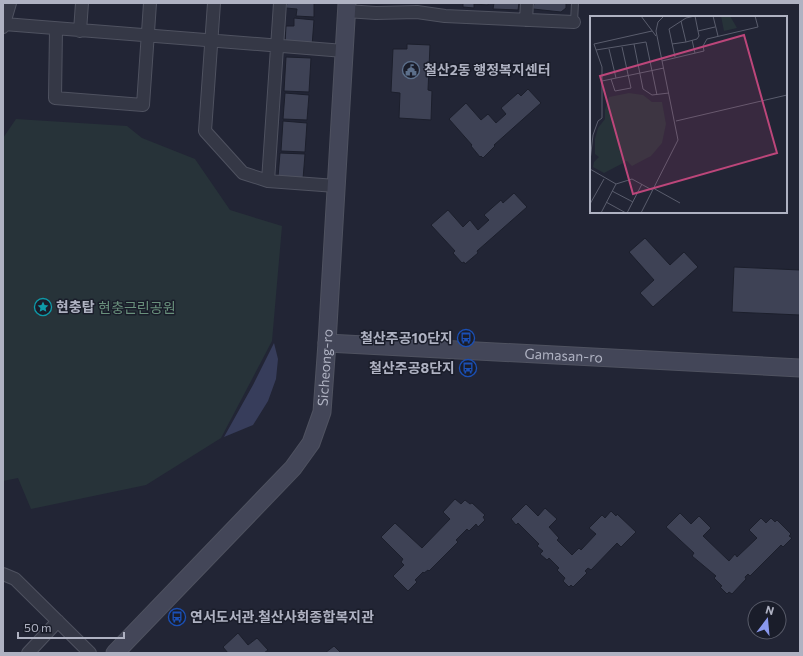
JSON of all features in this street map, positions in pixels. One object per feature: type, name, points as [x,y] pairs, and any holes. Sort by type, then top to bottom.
[{"type":"main road","name":"Sicheong-ro","points":[[115,653],[293,468],[310,443],[322,412],[347,7]]},
{"type":"main road","name":"Gamasan-ro","points":[[327,344],[800,368]]},
{"type":"street","points":[[10,3],[3,25],[344,51]]},
{"type":"street","points":[[80,31],[82,3]]},
{"type":"street","points":[[56,29],[55,98],[143,105],[150,3]]},
{"type":"street","points":[[214,3],[205,130],[243,173],[268,181],[336,186]]},
{"type":"street","points":[[268,181],[280,3]]},
{"type":"street","points":[[526,20],[527,3]]},
{"type":"street","points":[[347,7],[376,13],[417,8],[445,16],[574,22]]},
{"type":"street","points":[[3,574],[15,579],[90,653]]},
{"type":"street","points":[[28,653],[58,621]]},
{"type":"lane","points":[[574,22],[575,3]]},
{"type":"green space","name":"현충근린공원","points":[[16,119],[127,126],[142,138],[195,159],[230,210],[282,226],[272,341],[221,438],[146,485],[31,509],[18,478],[3,481],[3,138]]},
{"type":"water","points":[[274,343],[278,359],[276,379],[268,401],[253,425],[224,437],[253,385]]},
{"type":"building","points":[[287,3],[314,3],[314,17],[296,16],[297,9],[286,8]]},
{"type":"building","points":[[463,3],[488,3],[488,5],[474,4],[474,8],[463,7]]},
{"type":"building","points":[[494,3],[519,3],[518,10],[493,9]]},
{"type":"building","points":[[534,3],[566,3],[566,8],[561,12],[533,9]]},
{"type":"building","points":[[294,18],[314,20],[312,46],[285,44],[286,26],[294,26]]},
{"type":"building","name":"철산2동 행정복지센터","points":[[407,44],[430,45],[428,90],[432,91],[431,120],[399,118],[400,93],[391,92],[393,49],[407,49]]},
{"type":"building","points":[[286,57],[311,58],[309,92],[284,91]]},
{"type":"building","points":[[528,89],[541,103],[494,145],[495,146],[483,158],[481,156],[480,157],[471,146],[472,145],[449,119],[466,103],[481,120],[488,114],[496,123],[506,114],[501,108],[518,93],[521,96]]},
{"type":"building","points":[[285,93],[309,95],[307,120],[283,119]]},
{"type":"building","points":[[283,121],[307,123],[305,152],[281,151]]},
{"type":"building","points":[[280,153],[305,154],[303,179],[278,177]]},
{"type":"building","points":[[514,193],[527,207],[477,251],[478,253],[465,264],[464,262],[462,263],[453,253],[455,251],[431,225],[448,210],[463,227],[470,220],[478,230],[489,220],[484,215],[501,200],[503,203]]},
{"type":"building","points":[[645,238],[670,265],[684,252],[698,267],[653,307],[640,293],[654,280],[629,252]]},
{"type":"building","points":[[734,267],[800,270],[800,315],[732,312]]},
{"type":"building","points":[[455,499],[461,504],[465,500],[470,504],[472,503],[485,515],[483,517],[485,520],[478,527],[476,524],[469,531],[467,529],[456,540],[458,542],[429,571],[423,572],[415,580],[417,582],[408,591],[393,576],[404,565],[401,562],[403,559],[381,537],[395,523],[422,548],[450,519],[443,512]]},
{"type":"building","points":[[526,504],[538,516],[545,508],[557,519],[549,527],[559,538],[557,540],[572,555],[579,548],[581,550],[596,534],[589,528],[602,515],[605,518],[611,511],[616,516],[617,514],[636,532],[621,547],[617,543],[591,570],[588,568],[585,571],[587,573],[573,587],[571,585],[569,587],[563,581],[565,578],[557,570],[559,568],[549,558],[547,560],[540,554],[543,551],[537,546],[539,544],[518,523],[516,525],[511,519]]},
{"type":"building","points":[[680,513],[691,524],[699,516],[711,528],[703,536],[729,561],[735,554],[737,557],[757,538],[749,530],[761,518],[766,523],[771,518],[775,522],[777,520],[791,534],[789,536],[792,538],[783,547],[781,545],[750,576],[748,574],[745,577],[746,579],[732,594],[729,592],[727,594],[714,578],[716,576],[692,556],[694,553],[666,527]]},
{"type":"building","points":[[238,633],[248,645],[257,638],[268,650],[264,653],[228,653],[223,647]]},
{"type":"building","points":[[334,646],[341,653],[325,653]]},
{"type":"place","name":"철산2동 행정복지센터","points":[[411,70]]},
{"type":"place","name":"현충탑","points":[[43,307]]},
{"type":"place","name":"철산주공10단지","points":[[466,338]]},
{"type":"place","name":"철산주공8단지","points":[[468,368]]},
{"type":"place","name":"연서도서관.철산사회종합복지관","points":[[177,617]]}]
